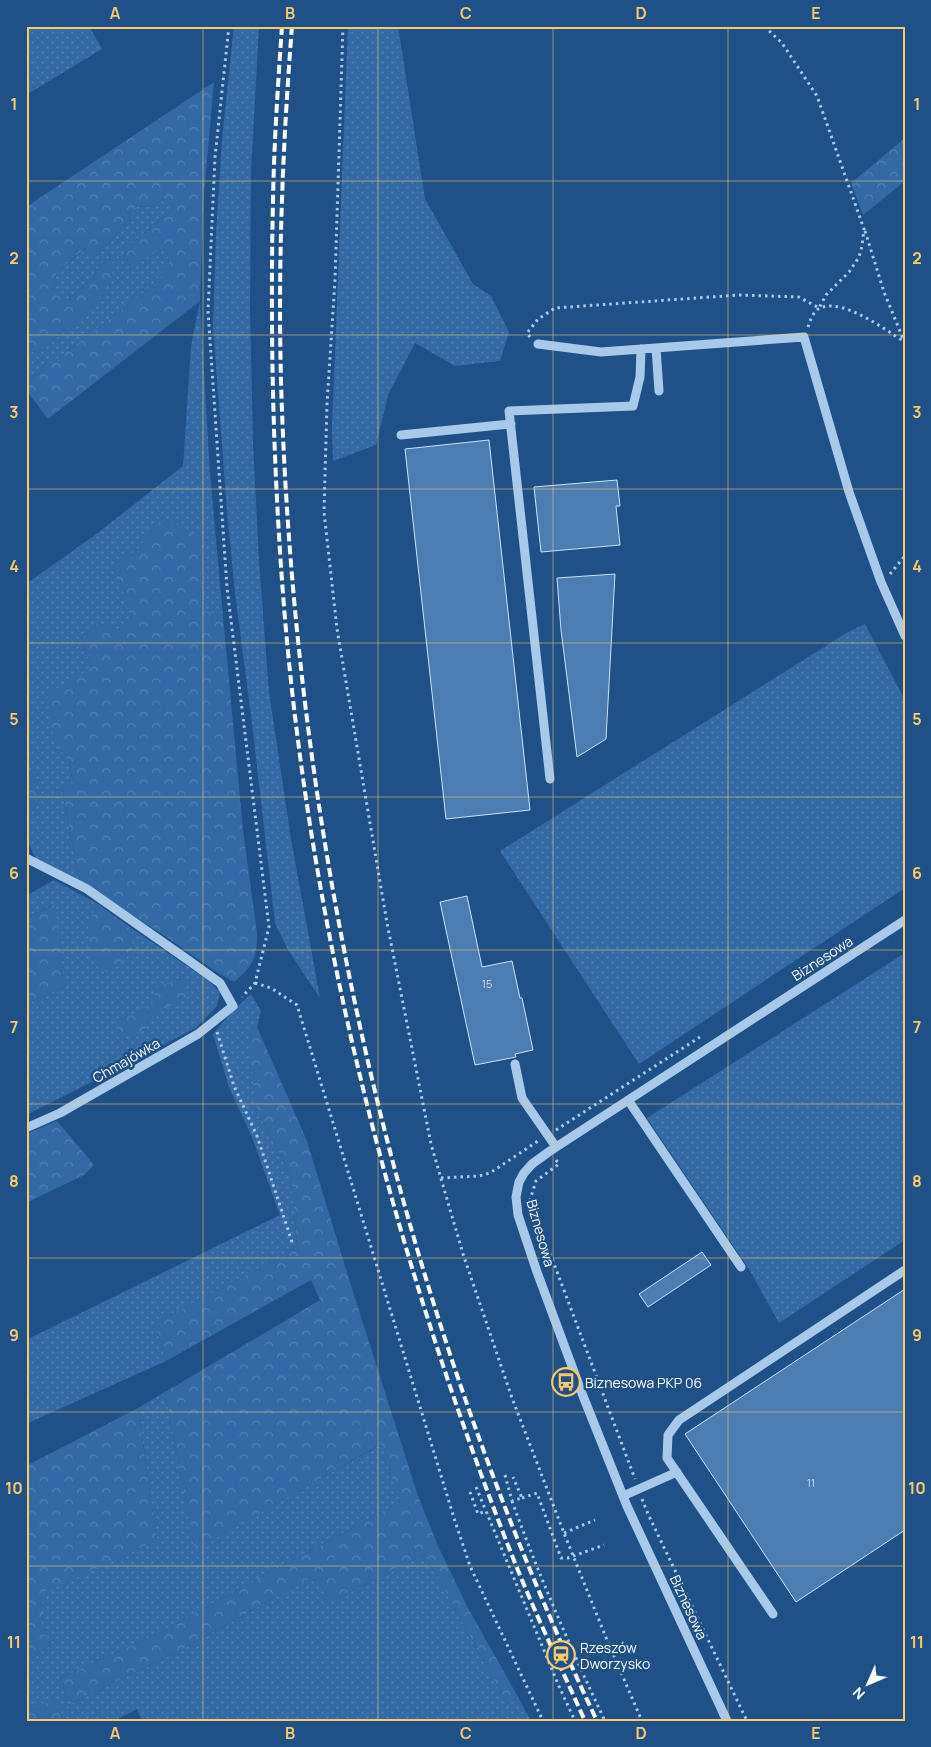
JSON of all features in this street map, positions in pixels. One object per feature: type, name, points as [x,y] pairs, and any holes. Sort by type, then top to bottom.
[{"type":"street","points":[[538,344],[601,352],[804,337],[849,492],[881,582],[905,636]]},
{"type":"street","points":[[656,348],[659,391]]},
{"type":"street","points":[[550,779],[509,410],[633,406],[640,377],[641,349]]},
{"type":"street","points":[[401,434],[511,424]]},
{"type":"street","points":[[26,858],[87,889],[220,983],[233,1006]]},
{"type":"street","name":"Biznesowa","points":[[728,1721],[623,1496],[580,1388],[536,1272],[518,1215],[516,1197],[519,1182],[532,1164],[553,1149],[905,920]]},
{"type":"street","name":"Chmajówka","points":[[26,1128],[68,1108],[198,1034],[233,1006]]},
{"type":"street","points":[[515,1064],[522,1098],[548,1135],[553,1149]]},
{"type":"street","points":[[628,1100],[740,1268]]},
{"type":"street","points":[[773,1614],[667,1458],[668,1435],[678,1420],[905,1270]]},
{"type":"street","points":[[623,1496],[677,1472]]},
{"type":"path","points":[[229,26],[215,157],[208,310],[227,588],[269,927],[255,983],[233,1006]]},
{"type":"path","points":[[343,26],[335,280],[327,404],[324,512],[337,629],[386,924],[431,1144],[463,1254],[512,1398],[607,1640],[642,1721]]},
{"type":"path","points":[[764,26],[782,43],[817,96],[864,228],[884,292],[904,342]]},
{"type":"path","points":[[804,337],[812,317],[826,295],[848,272],[859,257],[864,228]]},
{"type":"path","points":[[538,344],[526,333],[538,319],[556,308],[739,295],[799,297],[819,308],[833,306],[852,312],[904,342]]},
{"type":"path","points":[[881,582],[904,557],[905,553]]},
{"type":"path","points":[[255,983],[271,988],[296,1005],[470,1566],[543,1721]]},
{"type":"path","points":[[213,1022],[234,1086],[258,1136],[292,1242]]},
{"type":"path","points":[[441,1178],[479,1176],[490,1173],[704,1034]]},
{"type":"path","points":[[553,1149],[559,1164],[536,1181],[530,1200],[648,1514],[748,1721]]},
{"type":"path","points":[[505,1475],[512,1501],[538,1570],[579,1667],[606,1721]]},
{"type":"path","points":[[513,1477],[522,1498]]},
{"type":"path","points":[[476,1487],[575,1721]]},
{"type":"path","points":[[470,1492],[478,1514],[486,1511]]},
{"type":"path","points":[[512,1501],[537,1492],[561,1558],[568,1558],[604,1545]]},
{"type":"path","points":[[564,1533],[594,1520]]},
{"type":"green space","points":[[26,26],[89,26],[102,49],[26,95]]},
{"type":"green space","points":[[234,26],[259,26],[251,173],[250,309],[253,443],[259,561],[269,692],[291,839],[320,998],[288,950],[275,923],[235,593],[227,511],[213,326],[222,139]]},
{"type":"green space","points":[[348,26],[398,26],[425,199],[473,284],[491,296],[509,332],[500,361],[455,366],[415,343],[388,395],[376,445],[333,461],[332,427]]},
{"type":"green space","points":[[214,82],[204,194],[200,301],[48,419],[26,390],[26,383],[150,288],[169,265],[166,243],[130,270],[125,249],[175,207],[165,198],[149,207],[138,206],[110,242],[88,257],[87,247],[57,272],[52,292],[63,293],[67,300],[91,281],[101,263],[112,256],[113,271],[104,295],[43,350],[26,353],[26,207]]},
{"type":"green space","points":[[905,138],[905,181],[863,215],[851,183]]},
{"type":"green space","points":[[165,198],[175,207],[125,249],[130,270],[166,242],[169,265],[150,288],[26,383],[26,353],[43,350],[104,295],[101,263],[91,281],[67,300],[52,292],[57,272],[88,247],[88,257],[110,242],[138,206],[149,207]]},
{"type":"green space","points":[[200,301],[210,474],[223,616],[201,611],[204,539],[157,522],[139,549],[115,564],[131,619],[117,630],[98,623],[81,639],[92,667],[54,742],[69,759],[73,785],[62,789],[79,881],[36,859],[26,838],[26,816],[39,802],[26,743],[26,584],[95,535],[183,466],[191,346]]},
{"type":"green space","points":[[157,522],[174,522],[204,539],[201,610],[223,616],[243,830],[257,933],[253,961],[246,972],[234,982],[79,881],[62,788],[73,785],[69,759],[54,742],[47,695],[92,667],[81,639],[98,623],[117,630],[131,619],[114,564],[139,549]]},
{"type":"green space","points":[[865,624],[905,700],[905,888],[639,1064],[500,851],[848,632]]},
{"type":"green space","points":[[26,743],[39,802],[26,816]]},
{"type":"green space","points":[[54,880],[98,904],[88,922],[133,953],[131,928],[208,980],[220,992],[217,1006],[197,1027],[26,1115],[26,1004],[64,987],[54,904],[26,920],[26,896]]},
{"type":"green space","points":[[55,904],[64,987],[26,1004],[26,920]]},
{"type":"green space","points":[[98,904],[131,928],[133,953],[106,972],[90,952],[88,922]]},
{"type":"green space","points":[[905,953],[905,1240],[779,1323],[749,1269],[647,1118]]},
{"type":"green space","points":[[183,979],[189,996],[157,1013],[142,1032],[121,1036],[117,1021],[151,1007],[157,987]]},
{"type":"green space","points":[[251,994],[261,1011],[257,1027],[249,1032],[262,1120],[291,1177],[297,1246],[281,1257],[155,1323],[166,1361],[26,1424],[26,1340],[280,1215],[252,1137],[229,1087],[213,1034]]},
{"type":"green space","points":[[257,1027],[307,1141],[417,1493],[438,1546],[468,1608],[518,1697],[507,1704],[425,1554],[330,1602],[315,1575],[179,1651],[68,1705],[61,1678],[161,1632],[400,1502],[381,1444],[195,1550],[165,1392],[320,1300],[311,1280],[166,1361],[155,1323],[281,1257],[297,1246],[291,1177],[262,1120],[253,1083],[249,1031]]},
{"type":"green space","points":[[57,1121],[94,1165],[84,1175],[26,1203],[26,1134]]},
{"type":"green space","points":[[165,1392],[195,1549],[382,1444],[400,1502],[161,1632],[61,1678],[68,1705],[179,1651],[315,1575],[330,1602],[425,1554],[507,1704],[518,1697],[531,1721],[142,1721],[137,1709],[114,1721],[26,1721],[26,1662],[51,1645],[42,1627],[42,1592],[157,1541],[138,1408]]},
{"type":"green space","points":[[138,1408],[157,1541],[43,1592],[42,1627],[51,1645],[26,1662],[26,1466]]},
{"type":"green space","points":[[56,1699],[61,1719],[57,1721],[26,1721],[26,1712]]},
{"type":"building","points":[[489,440],[530,810],[446,819],[405,449]]},
{"type":"building","points":[[617,480],[620,506],[616,506],[620,545],[541,552],[534,487]]},
{"type":"building","points":[[615,574],[606,739],[577,757],[561,630],[557,578]]},
{"type":"building","points":[[467,896],[482,967],[512,961],[533,1050],[515,1054],[516,1057],[475,1065],[440,902]]},
{"type":"building","points":[[702,1252],[711,1265],[648,1307],[639,1294]]},
{"type":"building","points":[[905,1289],[905,1530],[796,1602],[685,1434]]},
{"type":"railway","points":[[282,26],[273,201],[272,348],[275,447],[283,594],[295,717],[312,839],[334,961],[361,1082],[393,1202],[428,1320],[468,1437],[511,1553],[537,1616],[585,1721]]},
{"type":"railway","points":[[292,26],[281,218],[280,315],[282,411],[292,581],[311,749],[338,917],[373,1082],[416,1246],[468,1407],[528,1565],[597,1721]]},
{"type":"place","name":"Biznesowa PKP 06","points":[[566,1382]]},
{"type":"place","name":"Rzeszów Dworzysko","points":[[561,1655]]}]
